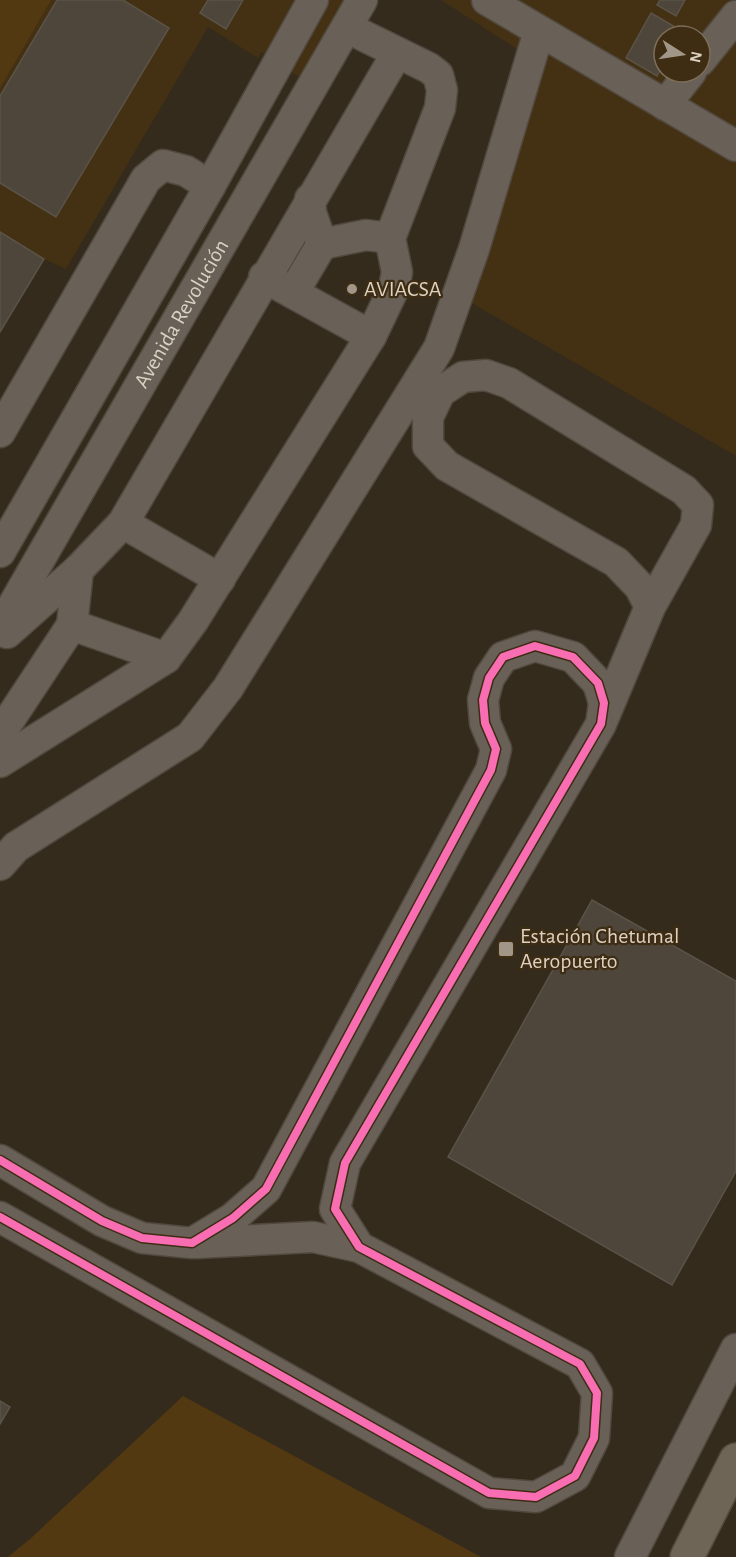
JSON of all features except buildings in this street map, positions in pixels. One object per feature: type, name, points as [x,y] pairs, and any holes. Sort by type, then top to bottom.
[{"type":"main road","points":[[687,1557],[736,1460]]},
{"type":"street","name":"Avenida Revolución","points":[[0,552],[210,186],[313,0]]},
{"type":"street","points":[[487,0],[736,146]]},
{"type":"street","name":"Avenida Revolución","points":[[0,628],[355,12]]},
{"type":"street","points":[[0,762],[166,658],[220,579],[371,336],[394,288],[396,266],[390,238],[440,108],[442,90],[438,75],[429,68],[360,34],[355,12]]},
{"type":"street","points":[[712,46],[736,16]]},
{"type":"street","points":[[0,865],[16,847],[190,737],[228,688],[439,348],[474,249],[539,31]]},
{"type":"street","points":[[0,639],[78,570],[123,523],[264,277],[397,53]]},
{"type":"street","points":[[665,105],[682,84]]},
{"type":"street","points":[[0,432],[146,179],[163,165],[186,171],[210,186]]},
{"type":"street","points":[[310,199],[311,213],[322,244]]},
{"type":"street","points":[[293,293],[322,244],[366,235],[390,238]]},
{"type":"street","points":[[264,277],[371,336]]},
{"type":"street","points":[[359,1247],[335,1209],[345,1163],[600,724],[650,607],[696,525],[698,505],[684,490],[509,383],[486,375],[464,376],[440,392],[428,417],[428,446],[447,466],[616,562],[639,587],[650,607]]},
{"type":"street","points":[[123,523],[220,579]]},
{"type":"street","points":[[0,734],[72,626],[78,570]]},
{"type":"street","points":[[72,626],[166,658]]},
{"type":"street","points":[[192,1243],[233,1218],[266,1189],[491,770],[496,749],[485,723],[483,700],[489,678],[503,657],[535,646],[573,657],[598,683],[604,702],[600,724]]},
{"type":"street","points":[[0,1160],[102,1221],[142,1238],[192,1243],[313,1237],[359,1247],[580,1364],[597,1393],[594,1438],[575,1476],[536,1497],[489,1493],[0,1217]]},
{"type":"street","points":[[630,1557],[736,1349]]},
{"type":"shaded area","points":[[0,0],[371,0],[313,86],[261,52],[258,58],[208,27],[66,269],[44,259],[0,332]]},
{"type":"shaded area","points":[[0,0],[51,0],[0,88]]},
{"type":"shaded area","points":[[441,0],[736,0],[736,456],[451,291],[520,51]]},
{"type":"shaded area","points":[[183,1396],[481,1557],[8,1557]]},
{"type":"cycle path","points":[[0,1160],[102,1221],[142,1238],[192,1243],[233,1218],[266,1189],[491,770],[496,749],[485,723],[483,700],[489,678],[503,657],[535,646],[573,657],[598,683],[604,703],[601,724],[345,1163],[335,1209],[359,1247],[580,1364],[597,1393],[594,1438],[575,1476],[536,1497],[489,1493],[0,1217]]},
{"type":"place","name":"AVIACSA","points":[[352,289]]},
{"type":"place","name":"Estación Chetumal Aeropuerto","points":[[506,949]]}]
